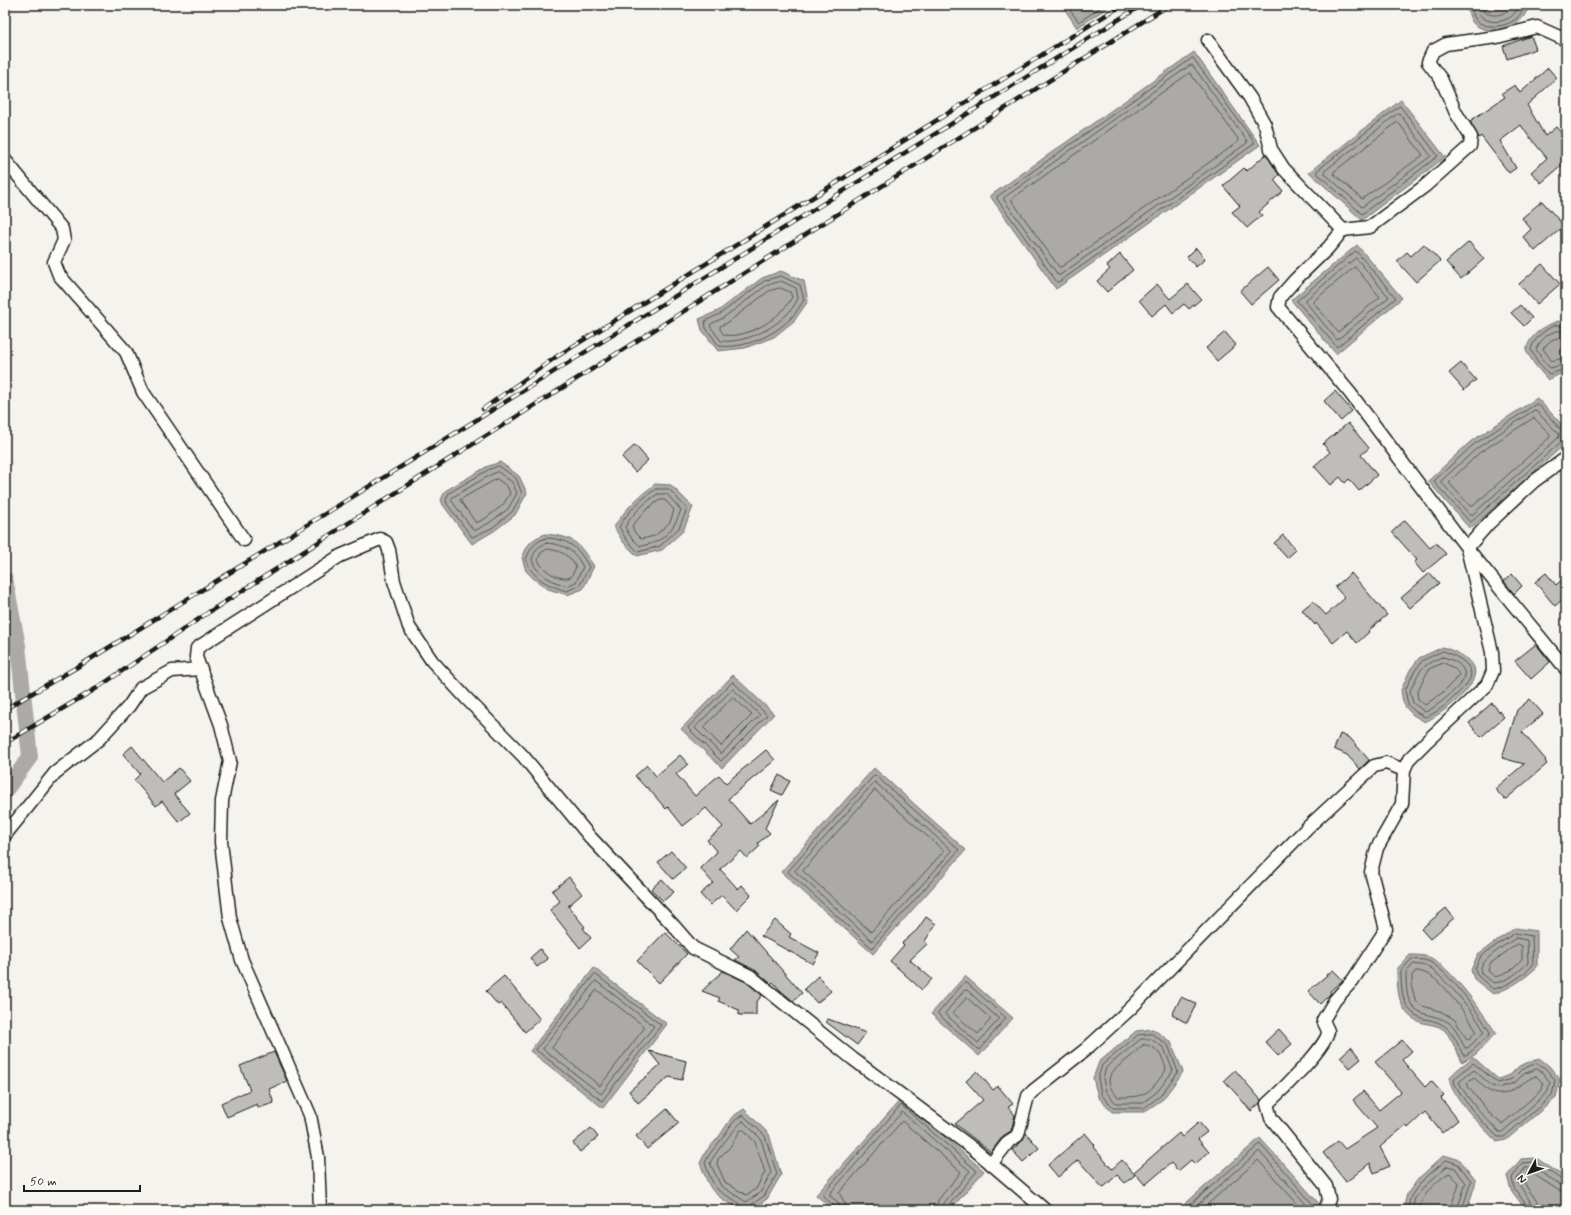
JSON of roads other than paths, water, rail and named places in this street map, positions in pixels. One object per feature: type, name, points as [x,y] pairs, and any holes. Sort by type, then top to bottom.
[{"type":"street","points":[[1566,40],[1537,27],[1497,37],[1446,44],[1433,51],[1428,62],[1441,79],[1456,113],[1471,136],[1470,146],[1425,186],[1370,226],[1343,230],[1328,248],[1280,297],[1278,307],[1350,394],[1467,548],[1566,669]]},
{"type":"street","points":[[1208,40],[1226,62],[1250,98],[1265,125],[1271,149],[1284,169],[1295,183],[1343,230]]},
{"type":"street","points":[[5,160],[62,229],[64,240],[54,262],[59,275],[126,352],[143,392],[244,540]]},
{"type":"street","points":[[1467,548],[1488,524],[1533,482],[1566,458]]},
{"type":"street","points":[[320,1210],[318,1157],[310,1115],[242,960],[230,918],[221,842],[222,802],[230,761],[221,725],[196,657],[197,648],[340,556],[380,539],[386,542],[394,581],[409,627],[432,661],[523,756],[590,837],[673,924],[693,948],[750,976],[853,1059],[975,1150],[1045,1210]]},
{"type":"street","points":[[1325,1210],[1329,1199],[1326,1186],[1271,1118],[1267,1104],[1318,1051],[1326,1040],[1328,1032],[1323,1020],[1335,1000],[1353,980],[1386,929],[1371,872],[1377,848],[1402,804],[1404,770],[1409,759],[1427,740],[1487,685],[1493,671],[1492,652],[1467,548]]},
{"type":"street","points":[[5,835],[55,773],[99,739],[129,706],[141,688],[172,670],[201,670]]},
{"type":"street","points":[[990,1164],[1009,1141],[1017,1136],[1028,1096],[1085,1050],[1130,1009],[1308,827],[1374,766],[1386,763],[1404,770]]},
{"type":"water","points":[[1062,5],[1111,5],[1077,28]]},
{"type":"water","points":[[1467,5],[1531,5],[1515,25],[1510,28],[1490,30],[1478,27],[1473,23]]},
{"type":"water","points":[[1194,52],[1260,145],[1056,289],[990,196]]},
{"type":"water","points":[[1401,100],[1445,157],[1362,220],[1309,172]]},
{"type":"water","points":[[1357,245],[1402,298],[1336,354],[1291,300]]},
{"type":"water","points":[[781,271],[804,281],[808,301],[794,321],[774,337],[745,348],[718,351],[702,330],[699,319],[718,311],[762,278]]},
{"type":"water","points":[[1557,321],[1566,323],[1566,371],[1548,380],[1535,365],[1526,351],[1530,340],[1537,332]]},
{"type":"water","points":[[1537,398],[1566,429],[1566,443],[1470,529],[1428,481],[1470,442]]},
{"type":"water","points":[[500,462],[519,476],[527,493],[515,515],[494,531],[472,544],[443,505],[441,500],[445,491],[486,467]]},
{"type":"water","points":[[655,484],[671,485],[693,507],[683,531],[662,550],[637,556],[623,542],[614,527],[632,504]]},
{"type":"water","points":[[546,534],[564,537],[575,542],[594,566],[583,589],[567,595],[548,589],[526,571],[522,558],[526,549],[533,540]]},
{"type":"water","points":[[1443,647],[1460,654],[1472,663],[1475,675],[1466,691],[1458,699],[1449,707],[1425,722],[1413,715],[1406,708],[1403,702],[1401,690],[1410,670],[1419,658]]},
{"type":"water","points":[[733,675],[774,714],[722,768],[681,729]]},
{"type":"water","points":[[874,768],[966,850],[873,954],[781,872]]},
{"type":"water","points":[[1515,928],[1537,931],[1537,967],[1516,983],[1493,994],[1474,979],[1471,970],[1478,954]]},
{"type":"water","points":[[1410,955],[1422,955],[1429,957],[1446,970],[1466,991],[1496,1033],[1476,1054],[1462,1062],[1450,1038],[1444,1030],[1415,1020],[1408,1015],[1404,1009],[1399,994],[1397,969]]},
{"type":"water","points":[[594,968],[667,1024],[603,1108],[530,1051]]},
{"type":"water","points":[[965,976],[1013,1018],[979,1056],[931,1014]]},
{"type":"water","points":[[1153,1029],[1171,1042],[1183,1072],[1163,1099],[1144,1112],[1112,1112],[1098,1097],[1093,1078],[1099,1062],[1136,1031]]},
{"type":"water","points":[[1473,1057],[1498,1079],[1510,1075],[1519,1066],[1539,1058],[1549,1066],[1560,1079],[1556,1098],[1506,1140],[1497,1142],[1468,1111],[1450,1084],[1451,1076]]},
{"type":"water","points":[[901,1099],[984,1171],[950,1210],[833,1210],[816,1195]]},
{"type":"water","points":[[744,1109],[769,1134],[781,1175],[767,1199],[752,1210],[737,1207],[726,1202],[717,1195],[709,1186],[700,1163],[706,1151],[718,1138],[732,1117]]},
{"type":"water","points":[[1260,1138],[1323,1208],[1321,1210],[1178,1210]]},
{"type":"water","points":[[1444,1155],[1460,1160],[1476,1181],[1469,1204],[1465,1210],[1404,1210],[1407,1194],[1419,1178]]},
{"type":"water","points":[[1536,1158],[1566,1178],[1566,1210],[1526,1210],[1511,1190],[1507,1176],[1521,1159]]},
{"type":"waterway","points":[[5,579],[18,646],[30,757],[5,791]]},
{"type":"railway","points":[[483,409],[556,357],[1122,5]]},
{"type":"railway","points":[[5,709],[79,666],[412,460],[1142,5]]},
{"type":"railway","points":[[5,743],[97,688],[209,612],[394,494],[1169,5]]}]
